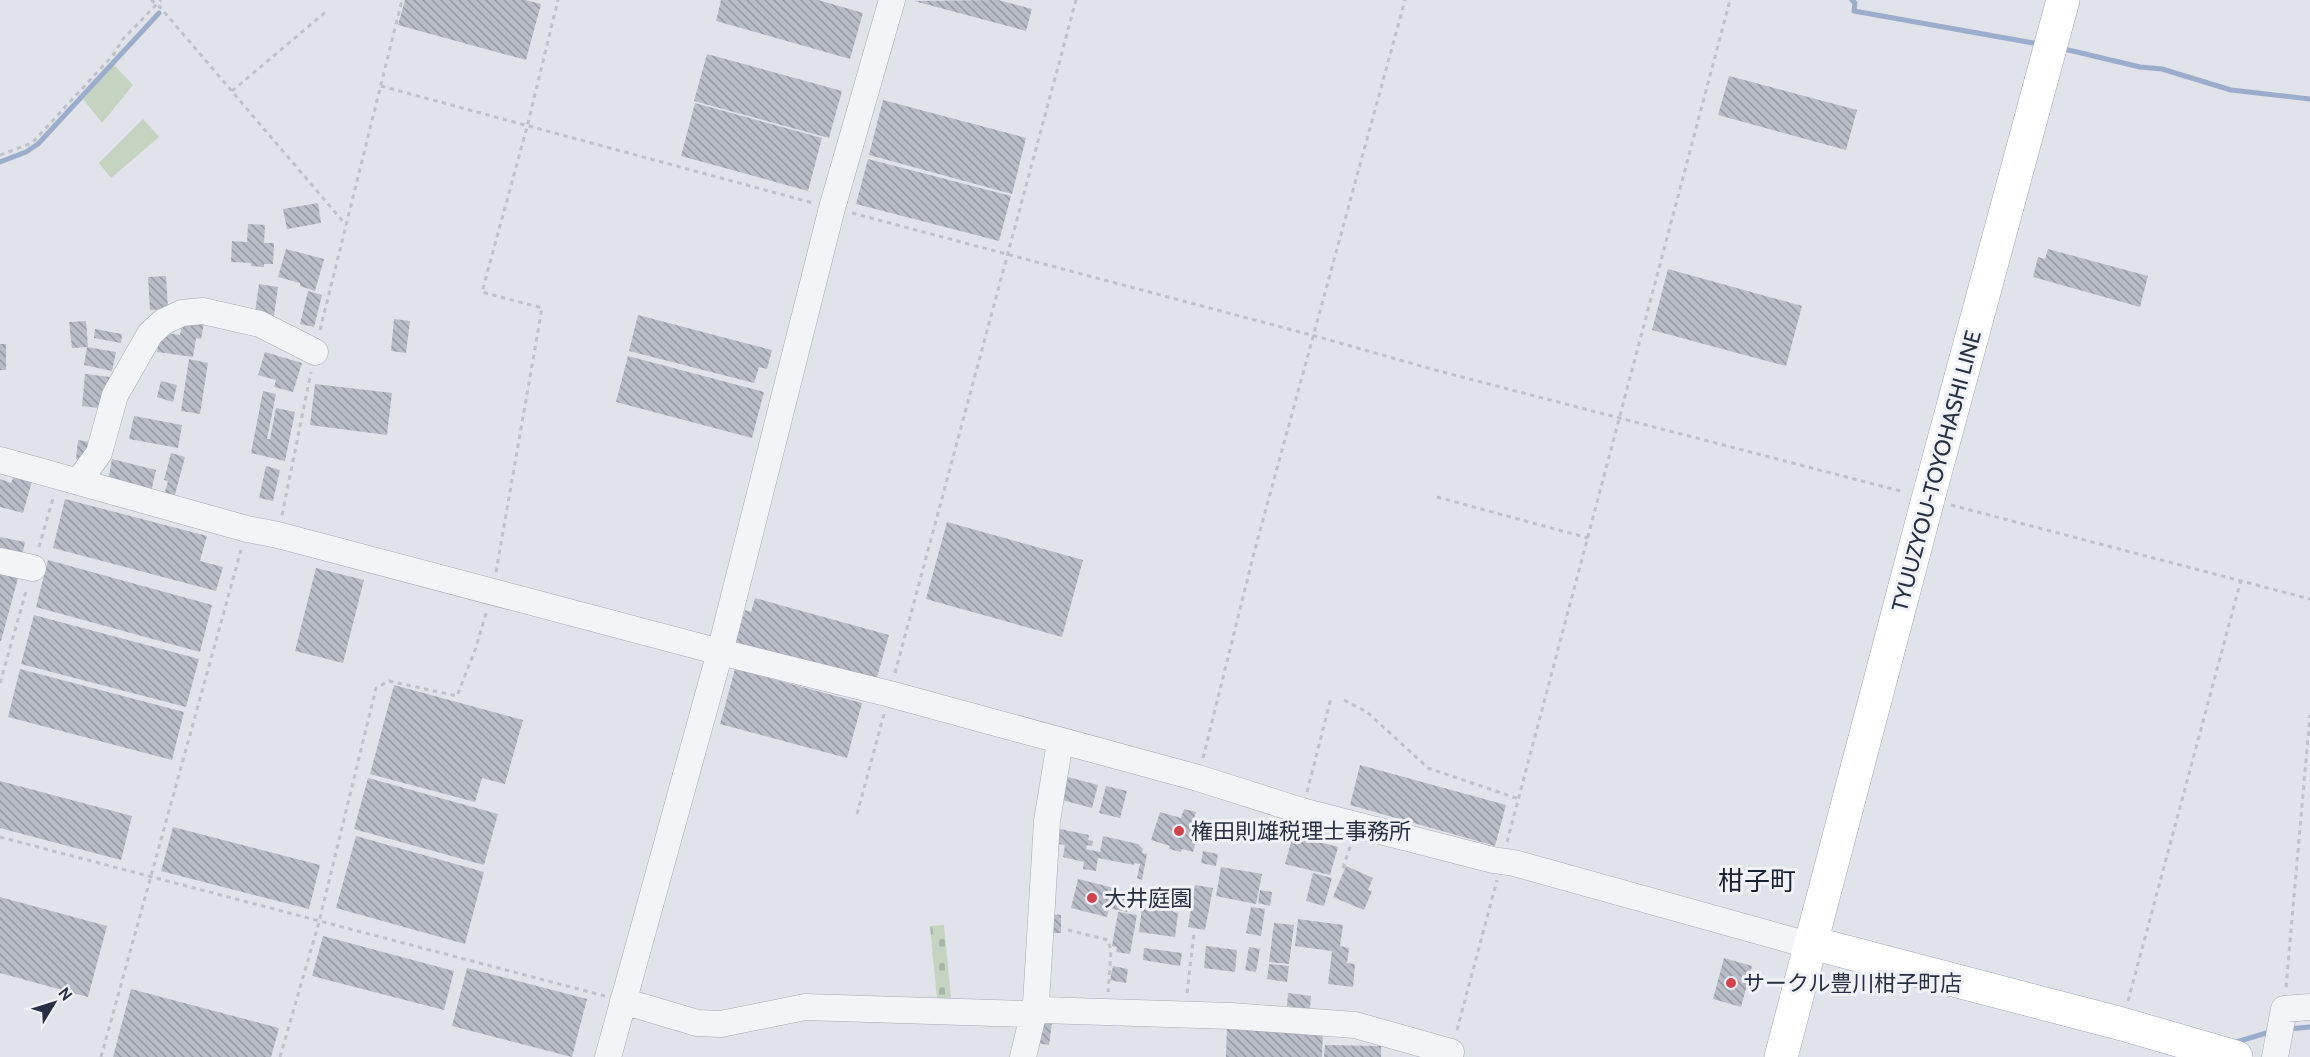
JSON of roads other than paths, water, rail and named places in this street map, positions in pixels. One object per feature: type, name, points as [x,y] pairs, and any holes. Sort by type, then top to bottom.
[{"type":"main road","name":"TYUUZYOU-TOYOHASHI LINE","points":[[1781,1057],[2062,0]]},
{"type":"main road","points":[[1812,943],[2122,1024],[2217,1052]]},
{"type":"street","points":[[608,1057],[720,652],[832,208],[892,0]]},
{"type":"street","points":[[78,482],[99,453],[115,395],[150,334],[163,322],[182,312],[203,311],[260,324],[315,352]]},
{"type":"street","points":[[0,460],[247,529],[278,535],[720,652],[890,694],[1198,778],[1302,812],[1502,861],[1794,941],[1812,943]]},
{"type":"street","points":[[0,561],[33,568]]},
{"type":"street","points":[[1023,1057],[1034,1012],[1047,821],[1060,742]]},
{"type":"street","points":[[623,1001],[697,1023],[721,1024],[805,1006],[1026,1014],[1042,1010],[1231,1016],[1355,1025],[1451,1052]]},
{"type":"street","points":[[2277,1050],[2283,1014],[2310,1007]]},
{"type":"waterway","points":[[1852,0],[1855,3],[1854,11],[2039,44]]},
{"type":"waterway","points":[[0,162],[26,152],[38,144],[159,13]]},
{"type":"waterway","points":[[2060,48],[2140,67],[2162,69],[2231,90],[2310,99]]},
{"type":"waterway","points":[[2288,1029],[2310,1027]]},
{"type":"waterway","points":[[2233,1043],[2273,1031]]},
{"type":"place","name":"権田則雄税理士事務所","points":[[1179,831]]},
{"type":"place","name":"大井庭園","points":[[1092,898]]},
{"type":"place","name":"サークル豊川柑子町店","points":[[1731,983]]},
{"type":"district","name":"柑子町","points":[[1757,881]]}]
